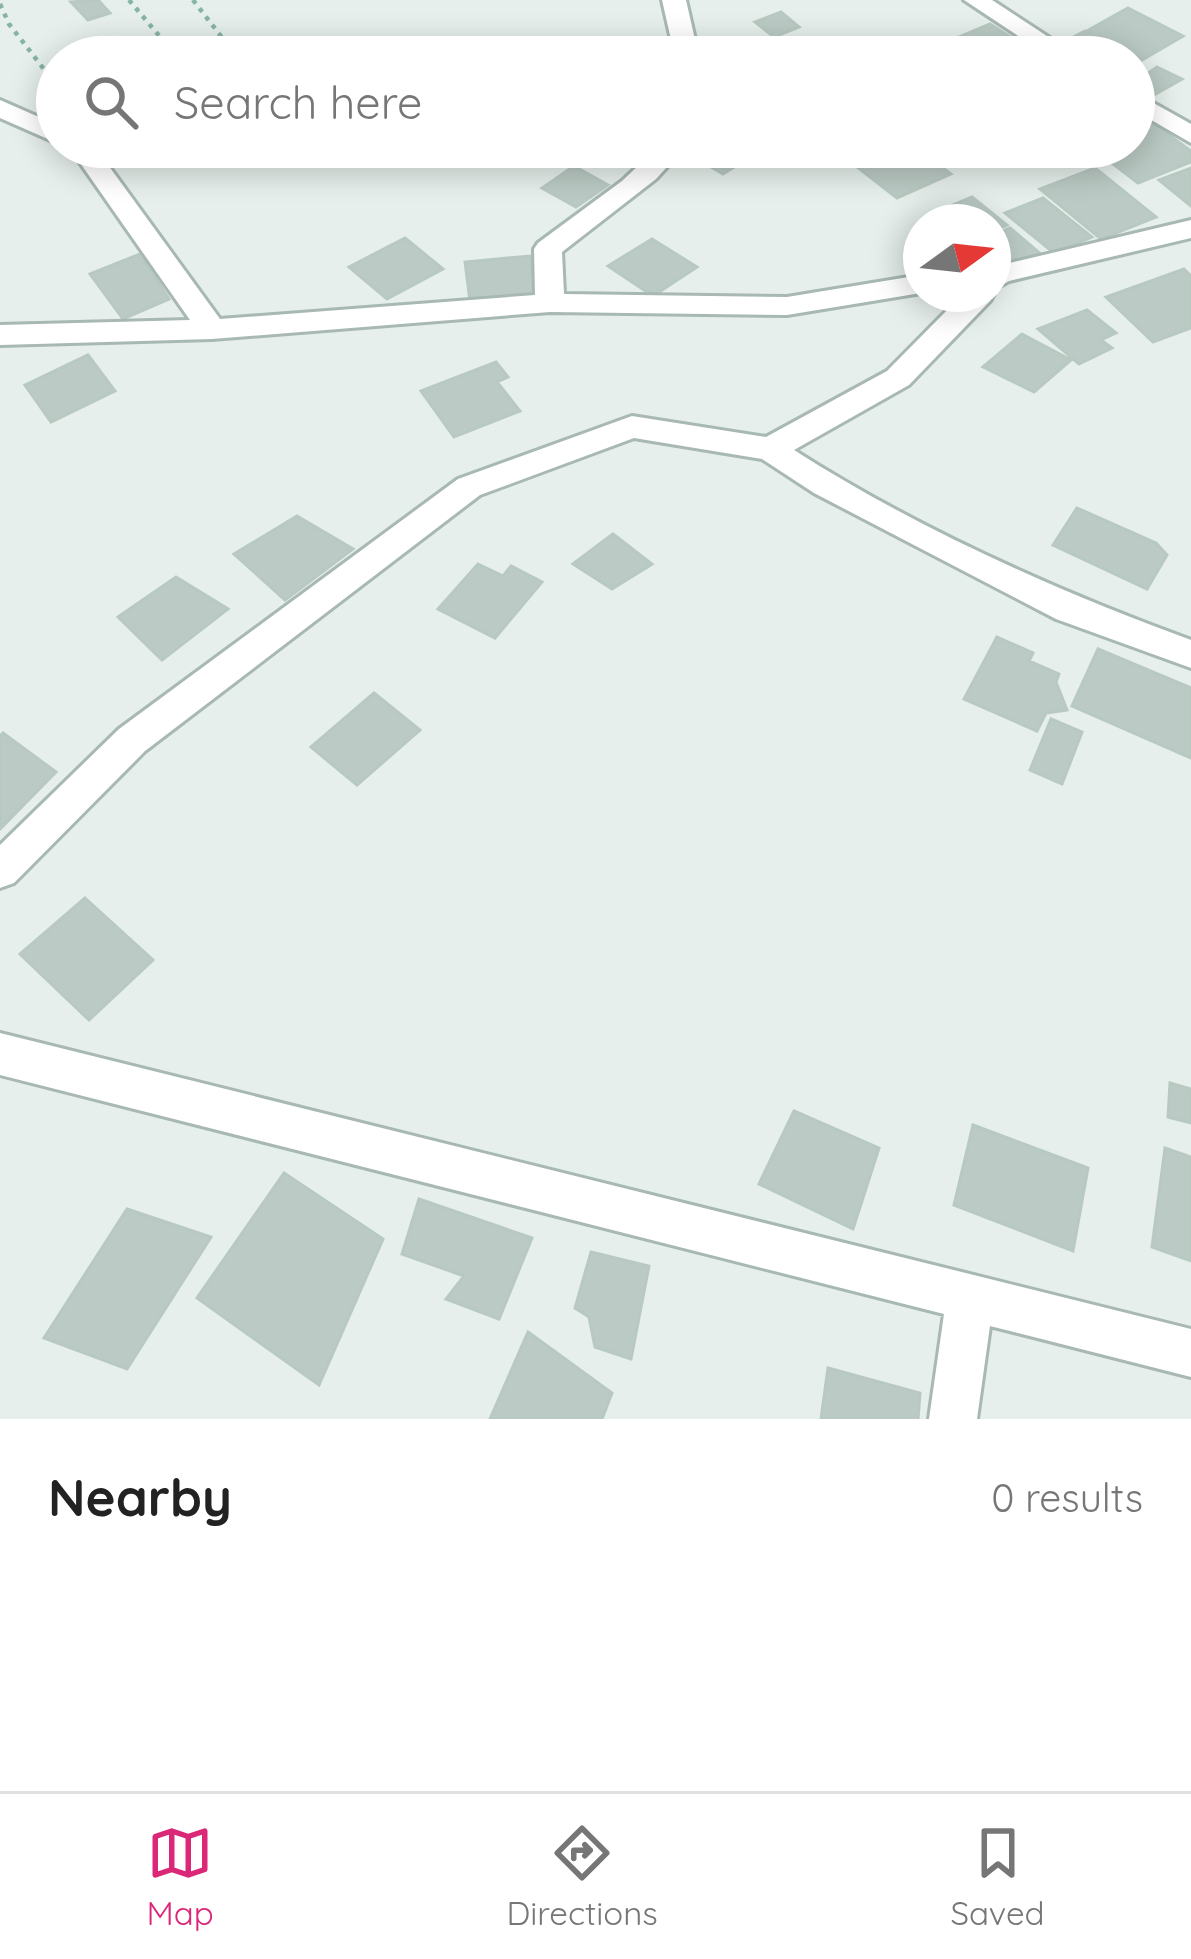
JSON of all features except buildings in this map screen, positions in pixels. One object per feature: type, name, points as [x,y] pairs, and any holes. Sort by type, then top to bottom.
[{"type":"street","points":[[674,0],[682,36]]},
{"type":"street","points":[[976,0],[1033,36]]},
{"type":"street","points":[[0,108],[36,125]]},
{"type":"street","points":[[1155,112],[1191,135]]},
{"type":"street","points":[[97,168],[212,329]]},
{"type":"street","points":[[550,303],[548,249],[650,168]]},
{"type":"street","points":[[1011,276],[1191,229]]},
{"type":"street","points":[[0,335],[212,329],[550,303],[788,306],[903,287]]},
{"type":"street","points":[[770,449],[898,378],[961,312]]},
{"type":"street","points":[[0,871],[132,740],[469,487],[632,427],[770,449],[825,485],[1068,608],[1191,654]]},
{"type":"street","points":[[0,1054],[1191,1353]]},
{"type":"street","points":[[953,1419],[970,1299]]},
{"type":"path","points":[[129,0],[159,36]]},
{"type":"path","points":[[193,0],[221,36]]},
{"type":"path","points":[[0,4],[36,59]]}]
